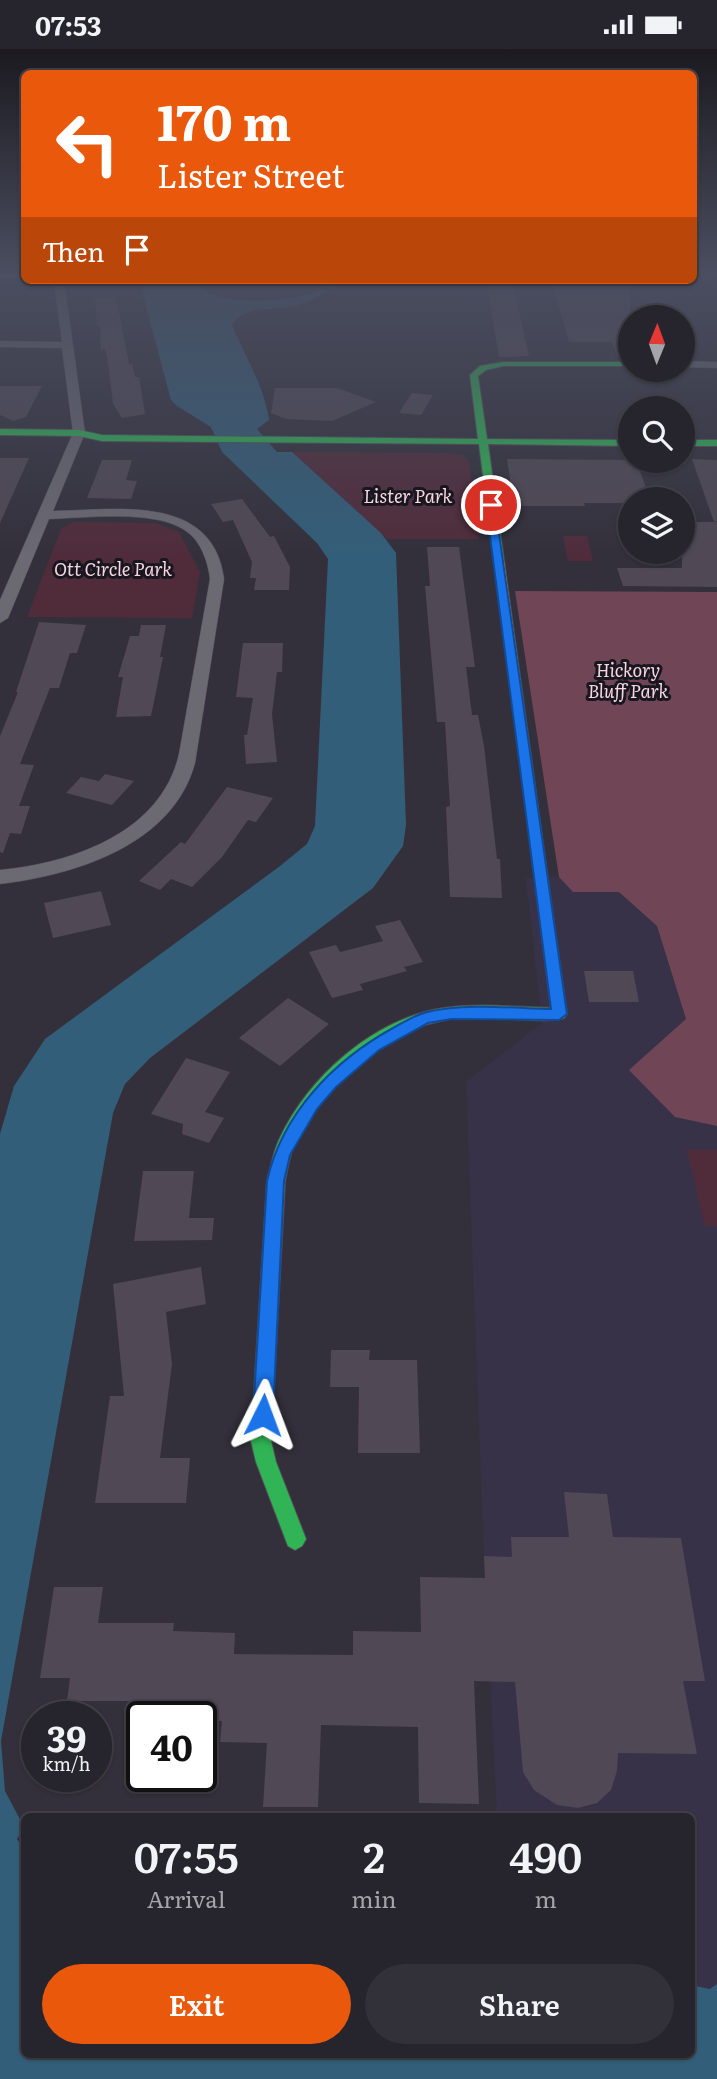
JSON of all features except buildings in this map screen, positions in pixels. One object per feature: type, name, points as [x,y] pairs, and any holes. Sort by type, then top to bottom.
[{"type":"street","points":[[0,618],[77,438],[71,367]]},
{"type":"street","points":[[295,1539],[266,1462],[261,1441],[276,1181],[282,1154],[295,1128],[330,1083],[374,1046],[424,1018],[451,1013],[559,1014],[474,375],[479,370],[492,367]]},
{"type":"street","points":[[0,432],[77,438]]},
{"type":"street","points":[[0,443],[77,438],[618,443]]},
{"type":"street","points":[[695,443],[717,443]]},
{"type":"street","points":[[0,877],[36,872],[93,855],[140,828],[171,797],[186,764],[217,579],[213,561],[200,536],[190,526],[177,521],[142,515],[43,515]]},
{"type":"shaded area","points":[[559,877],[573,892],[619,892],[657,926],[686,1020],[675,1117],[717,1126],[717,1984],[710,1989],[695,1986],[695,1813],[497,1813],[466,1082],[542,1023],[526,878]]},
{"type":"green space","name":"Lister Park","points":[[292,452],[463,455],[469,461],[479,539],[387,539]]},
{"type":"green space","name":"Ott Circle Park","points":[[73,522],[155,523],[179,532],[200,572],[192,618],[27,617],[61,529]]},
{"type":"green space","points":[[563,536],[587,536],[593,561],[568,561]]},
{"type":"green space","name":"Hickory Bluff Park","points":[[515,591],[717,592],[717,1126],[675,1117],[629,1070],[686,1019],[657,926],[619,892],[573,892],[559,877]]},
{"type":"green space","points":[[687,1150],[717,1150],[717,1226],[705,1226]]},
{"type":"water","points":[[162,367],[251,367],[267,407],[269,420],[257,429],[277,452],[292,452],[381,533],[396,553],[406,825],[403,846],[373,888],[150,1058],[125,1084],[113,1113],[1,1741],[5,1791],[21,1821],[21,1832],[17,1839],[21,1845],[21,2058],[695,2058],[695,1986],[710,1989],[717,1984],[717,2079],[0,2079],[0,1134],[14,1086],[45,1039],[280,866],[307,844],[315,826],[328,559],[317,543],[222,452],[211,427],[171,400]]},
{"type":"traffic: fast","points":[[489,367],[474,375],[499,561]]},
{"type":"traffic: fast","points":[[0,432],[79,433],[102,438],[618,443]]},
{"type":"traffic: fast","points":[[695,443],[717,443]]},
{"type":"traffic: fast","points":[[295,1539],[266,1462],[261,1441],[276,1181],[287,1141],[302,1115],[334,1076],[353,1058],[396,1030],[418,1020],[456,1012],[559,1014],[550,945]]},
{"type":"traffic: slow","points":[[499,561],[550,945]]},
{"type":"route","points":[[263,1415],[276,1181],[282,1154],[295,1128],[312,1104],[351,1063],[398,1031],[424,1018],[451,1013],[559,1014],[491,505]]}]
